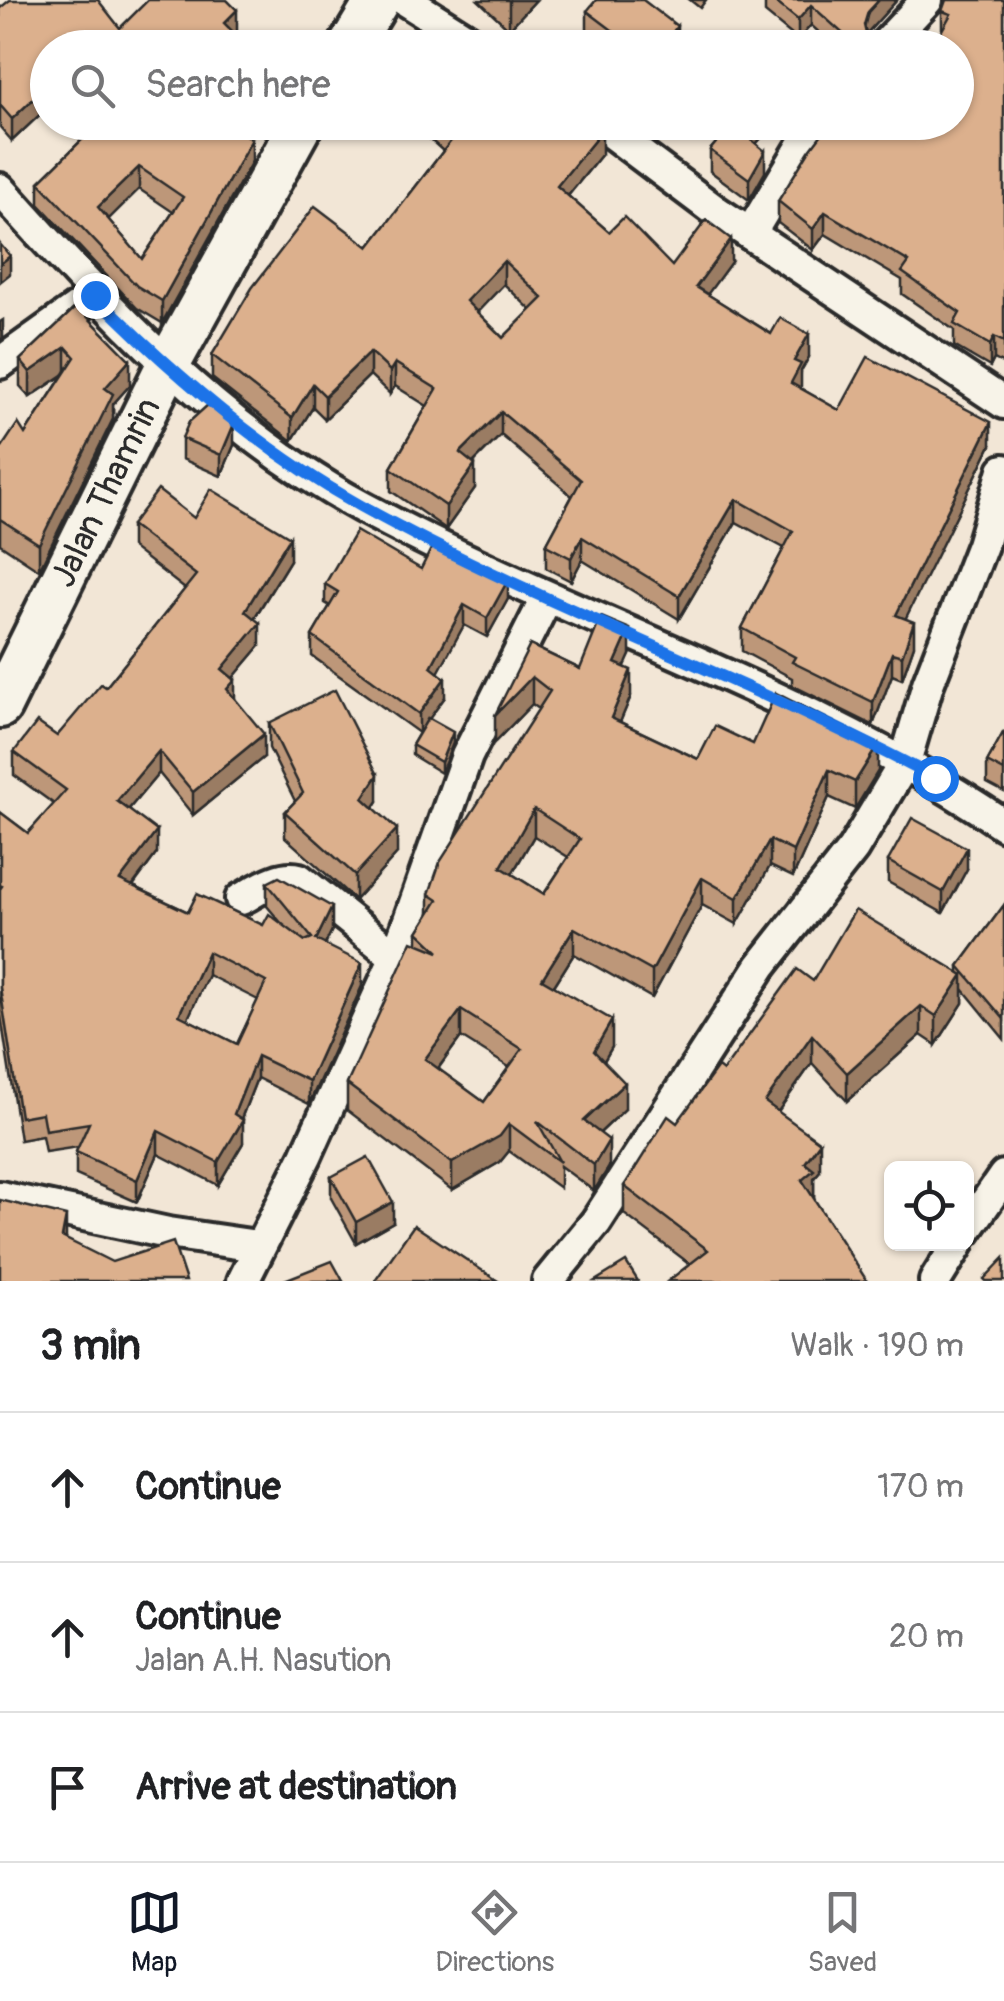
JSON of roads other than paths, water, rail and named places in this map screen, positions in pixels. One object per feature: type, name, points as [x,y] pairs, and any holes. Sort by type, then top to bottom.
[{"type":"main road","points":[[360,30],[378,0]]},
{"type":"main road","name":"Jalan Thamrin","points":[[0,706],[167,367],[292,140]]},
{"type":"street","points":[[405,0],[452,30]]},
{"type":"street","points":[[899,30],[927,0]]},
{"type":"street","points":[[621,140],[750,234],[1004,404]]},
{"type":"street","points":[[750,234],[805,140]]},
{"type":"street","points":[[0,189],[95,295],[167,367],[266,444],[359,505],[546,598],[905,762],[1004,826]]},
{"type":"street","points":[[0,362],[95,295]]},
{"type":"street","points":[[548,1281],[596,1222],[761,966],[854,849],[905,762],[928,684],[982,545],[1004,470]]},
{"type":"street","points":[[243,1281],[306,1156],[396,957],[467,756],[546,598]]},
{"type":"street","points":[[241,900],[271,883],[290,877],[298,879],[396,957]]},
{"type":"street","points":[[974,1219],[1004,1176]]},
{"type":"street","points":[[0,1196],[168,1233],[258,1246]]},
{"type":"street","points":[[934,1281],[953,1251]]}]
